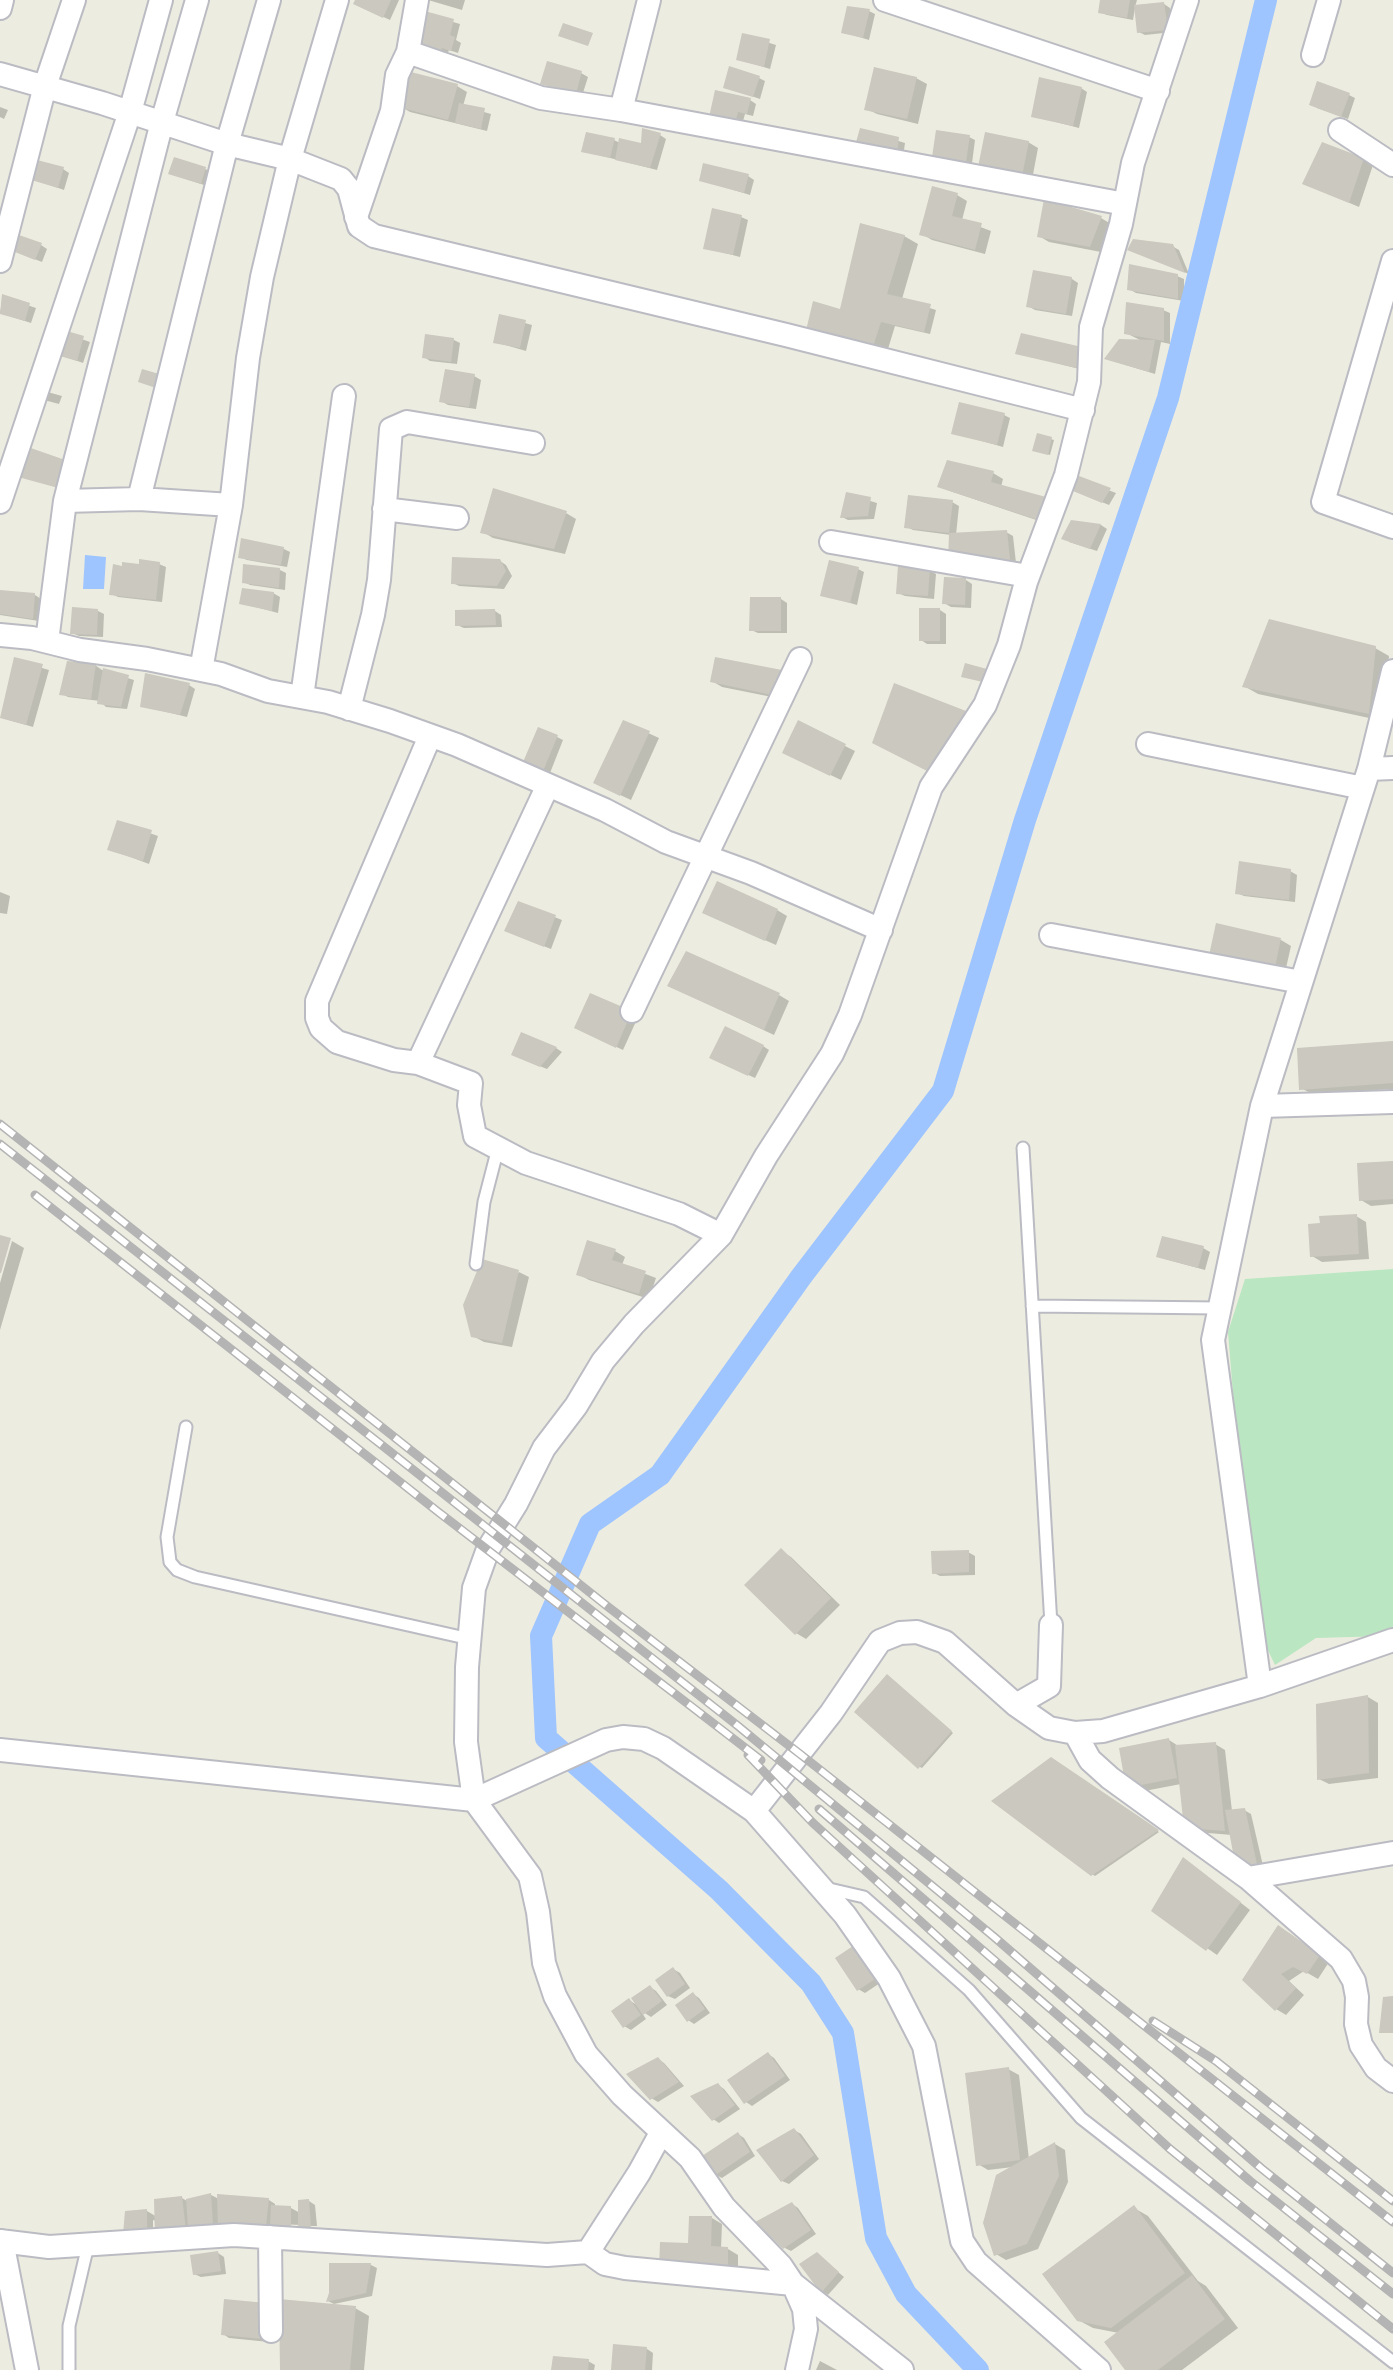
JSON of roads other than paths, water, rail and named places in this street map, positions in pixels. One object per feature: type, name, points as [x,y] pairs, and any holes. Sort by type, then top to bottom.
[{"type":"street","points":[[0,8],[2,0]]},
{"type":"street","points":[[0,261],[45,86],[74,0]]},
{"type":"street","points":[[0,502],[130,112],[161,0]]},
{"type":"street","points":[[47,641],[65,501],[162,122],[197,0]]},
{"type":"street","points":[[139,499],[227,144],[269,0]]},
{"type":"street","points":[[201,670],[231,505],[250,345],[262,277],[290,159],[337,0]]},
{"type":"street","points":[[356,218],[392,111],[397,75],[408,52],[417,0]]},
{"type":"street","points":[[621,110],[649,0]]},
{"type":"street","points":[[885,0],[1158,91]]},
{"type":"street","points":[[797,2370],[806,2329],[804,2309],[793,2284],[781,2266],[724,2207],[690,2158],[622,2095],[586,2054],[555,1996],[544,1963],[530,1876],[474,1800],[466,1742],[467,1667],[474,1588],[488,1549],[516,1504],[544,1448],[576,1406],[603,1361],[634,1324],[721,1235],[766,1156],[832,1054],[850,1015],[931,787],[990,693],[1009,645],[1028,576],[1066,475],[1089,382],[1091,327],[1125,204],[1133,163],[1187,0]]},
{"type":"street","points":[[1313,55],[1329,0]]},
{"type":"street","points":[[408,52],[541,98],[621,110],[1125,204]]},
{"type":"street","points":[[0,74],[227,144],[290,159],[346,183],[359,226],[374,236],[1083,410]]},
{"type":"street","points":[[1340,130],[1393,165]]},
{"type":"street","points":[[1393,261],[1323,502],[1393,527]]},
{"type":"street","points":[[302,697],[344,396]]},
{"type":"street","points":[[349,709],[379,580],[391,429],[407,422],[533,443]]},
{"type":"street","points":[[65,501],[139,499],[231,505]]},
{"type":"street","points":[[384,509],[457,518]]},
{"type":"street","points":[[831,542],[1028,576]]},
{"type":"street","points":[[0,635],[221,674],[268,691],[349,709],[430,736],[605,810],[666,842],[824,902],[881,930]]},
{"type":"street","points":[[632,1011],[800,659]]},
{"type":"street","points":[[1260,1686],[1213,1340],[1262,1106],[1366,778],[1393,671]]},
{"type":"street","points":[[430,736],[317,1001],[317,1018],[321,1028],[337,1042],[394,1060],[418,1063],[471,1083],[469,1105],[475,1136],[526,1163],[679,1214],[721,1235]]},
{"type":"street","points":[[1148,744],[1366,778],[1393,768]]},
{"type":"street","points":[[418,1063],[548,785]]},
{"type":"street","points":[[1051,935],[1301,982]]},
{"type":"street","points":[[1262,1106],[1393,1102]]},
{"type":"street","points":[[1016,1705],[1049,1686],[1051,1625]]},
{"type":"street","points":[[754,1811],[831,1713],[880,1641],[900,1633],[917,1632],[945,1642],[1016,1705],[1049,1728],[1075,1733],[1103,1731],[1260,1686],[1393,1640]]},
{"type":"street","points":[[1075,1733],[1090,1760],[1110,1778],[1248,1878],[1341,1959],[1354,1981],[1356,2024],[1361,2045],[1376,2068],[1393,2081]]},
{"type":"street","points":[[0,1750],[474,1800],[606,1740],[623,1737],[644,1739],[663,1748],[754,1811],[845,1915],[889,1978],[924,2046],[962,2241],[976,2262],[1099,2370]]},
{"type":"street","points":[[1248,1878],[1393,1853]]},
{"type":"street","points":[[588,2252],[661,2133]]},
{"type":"street","points":[[26,2360],[1,2241],[49,2247],[234,2235],[547,2255],[588,2252],[605,2264],[625,2268],[793,2284],[902,2370]]},
{"type":"street","points":[[270,2237],[271,2331]]},
{"type":"street","points":[[0,2349],[26,2360]]},
{"type":"lane","points":[[476,1264],[484,1202],[498,1148]]},
{"type":"lane","points":[[1023,1148],[1051,1625]]},
{"type":"lane","points":[[1032,1306],[1219,1308]]},
{"type":"lane","points":[[186,1427],[167,1537],[170,1562],[177,1570],[195,1577],[470,1639]]},
{"type":"lane","points":[[821,1887],[864,1897],[969,1990],[1081,2118],[1393,2362]]},
{"type":"lane","points":[[69,2370],[69,2326],[88,2245]]},
{"type":"water","points":[[85,555],[106,557],[104,589],[83,589]]},
{"type":"waterway","points":[[978,2370],[906,2294],[876,2238],[843,2033],[811,1983],[719,1890],[546,1738],[541,1636],[590,1524],[660,1475],[801,1277],[943,1091],[1025,820],[1168,398],[1266,0]]},
{"type":"railway","points":[[0,1124],[607,1606],[800,1754],[1393,2222]]},
{"type":"railway","points":[[0,1144],[738,1726],[993,1936],[1261,2168],[1393,2273]]},
{"type":"railway","points":[[35,1195],[437,1511],[761,1760]]},
{"type":"railway","points":[[748,1755],[813,1823],[1170,2149],[1393,2329]]},
{"type":"railway","points":[[819,1809],[1250,2181],[1393,2294]]},
{"type":"railway","points":[[1153,2021],[1216,2061],[1393,2201]]}]
